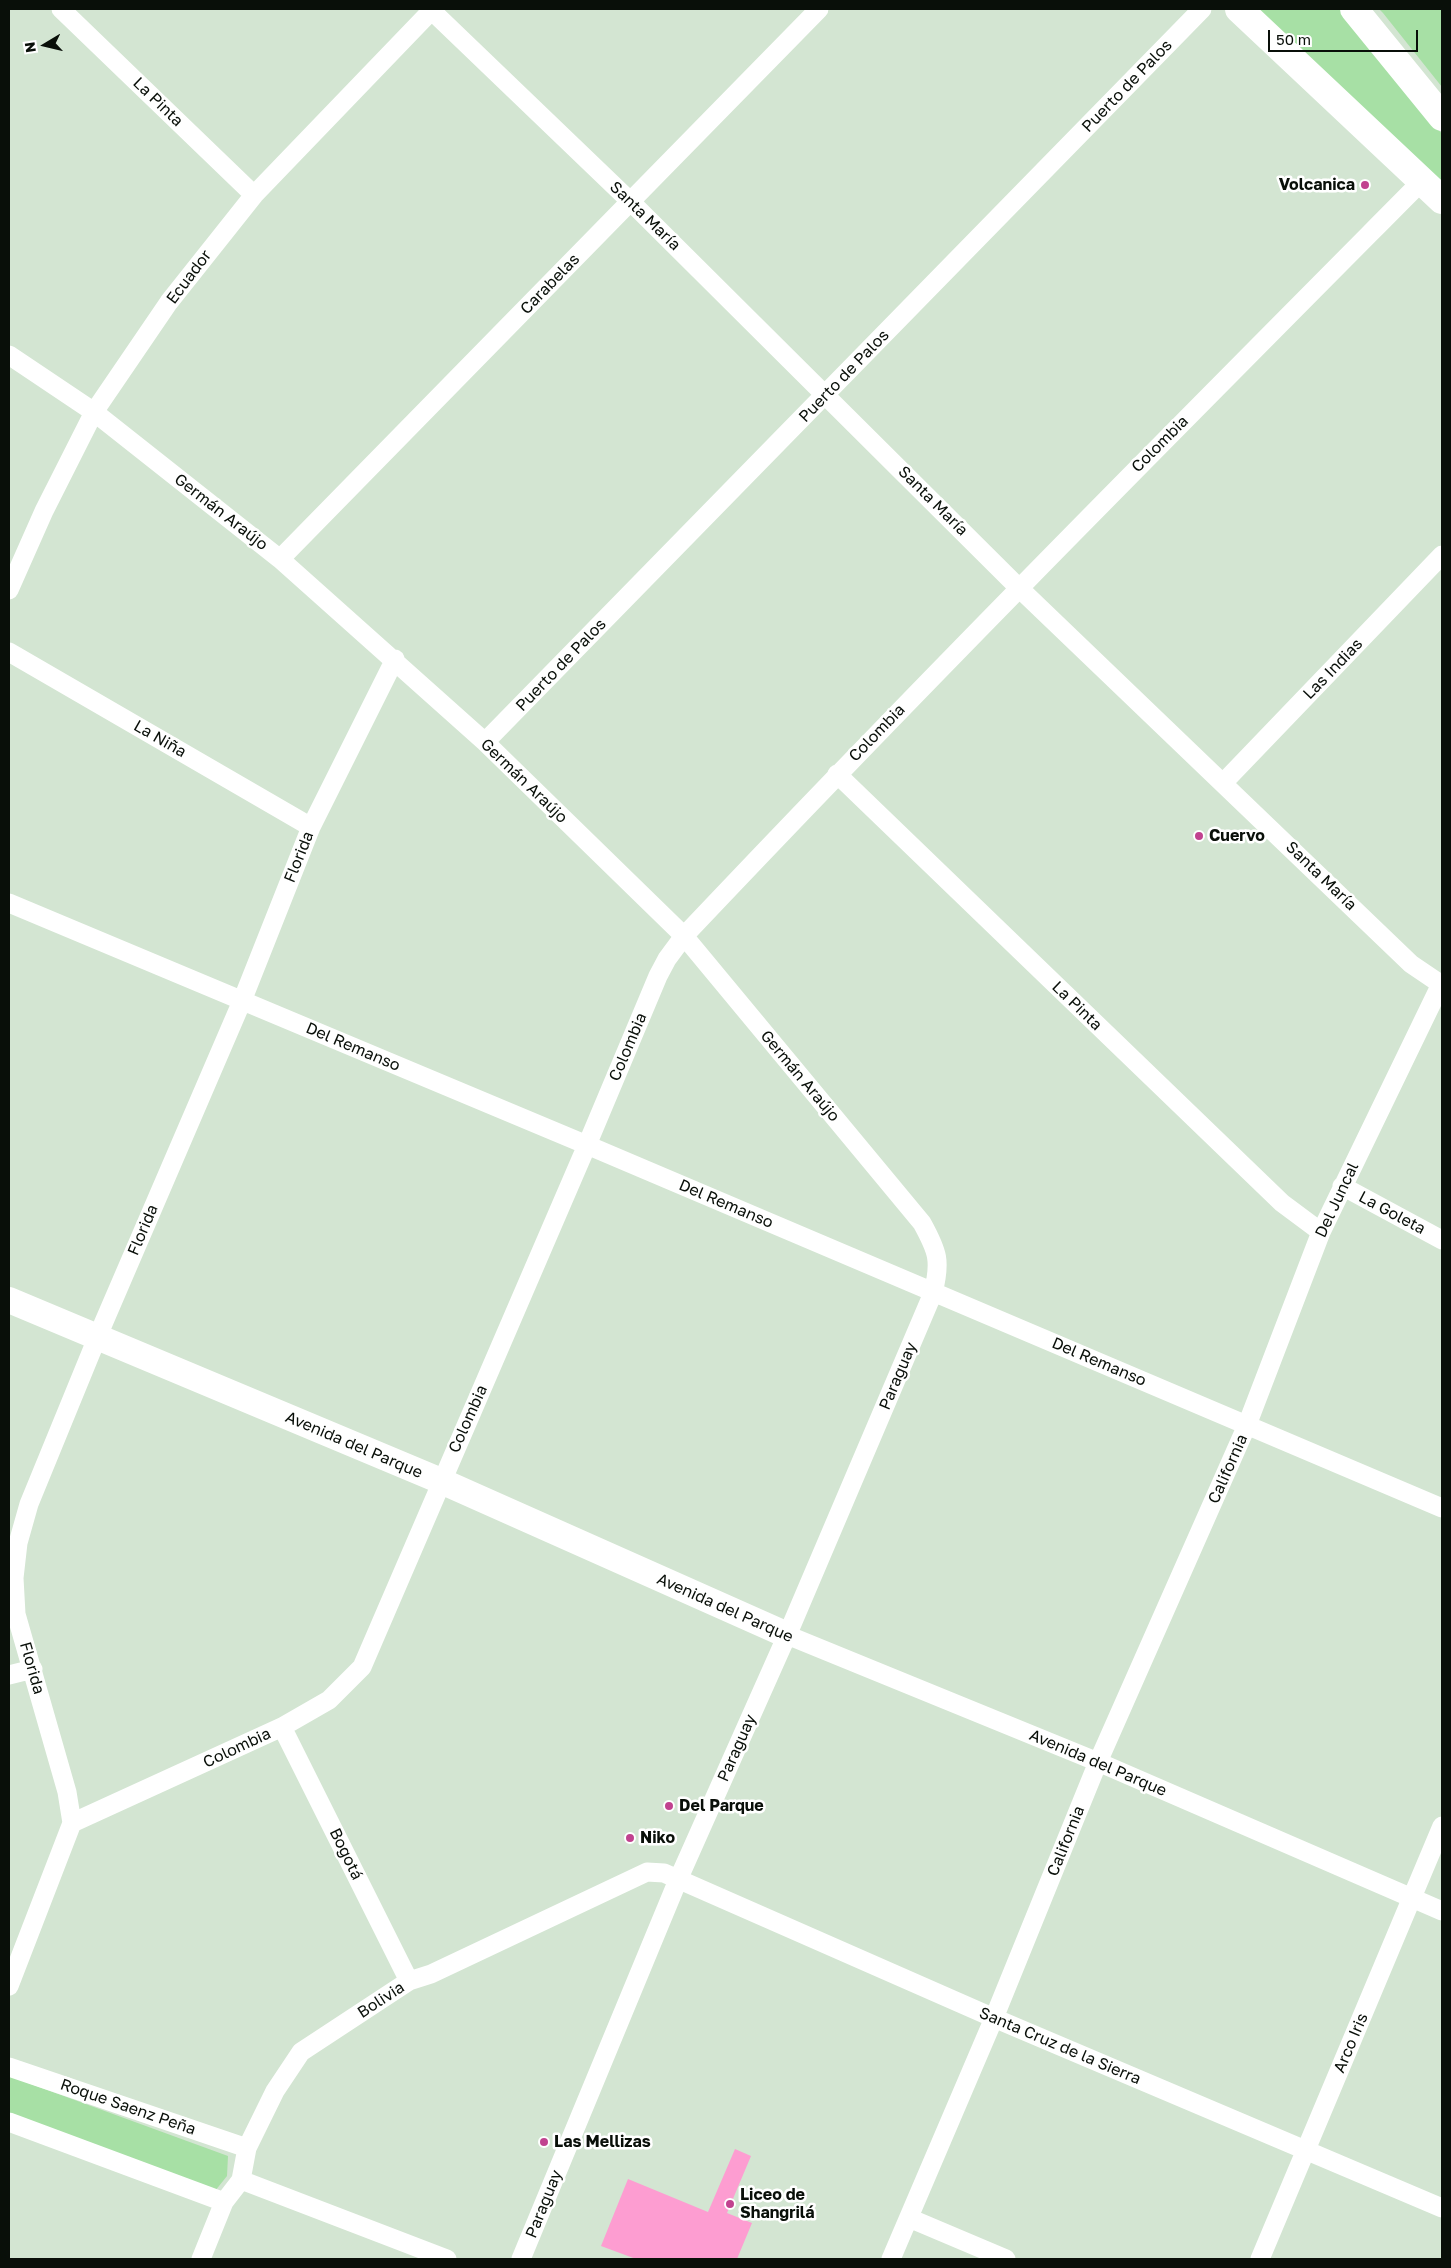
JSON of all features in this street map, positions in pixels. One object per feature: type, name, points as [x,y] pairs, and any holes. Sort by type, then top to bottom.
[{"type":"main road","points":[[1240,9],[1442,200]]},
{"type":"main road","points":[[1354,9],[1442,117]]},
{"type":"street","name":"La Pinta","points":[[61,9],[254,195]]},
{"type":"street","name":"Ecuador","points":[[9,590],[44,511],[94,412],[169,302],[254,195],[432,9]]},
{"type":"street","name":"Santa María","points":[[432,9],[826,394],[1018,587],[1224,782],[1411,964],[1442,984]]},
{"type":"street","name":"Carabelas","points":[[280,559],[819,9]]},
{"type":"street","name":"Puerto de Palos","points":[[486,742],[1202,9]]},
{"type":"street","name":"Colombia","points":[[72,1823],[282,1727],[329,1700],[362,1667],[658,976],[667,959],[684,936],[1018,587],[1422,181]]},
{"type":"street","name":"Germán Araújo","points":[[9,355],[94,412],[280,559],[395,659],[486,742],[684,936],[922,1223],[938,1257],[938,1275],[933,1293]]},
{"type":"street","name":"Las Indias","points":[[1224,782],[1442,555]]},
{"type":"street","name":"La Niña","points":[[9,652],[311,827]]},
{"type":"street","name":"Florida","points":[[72,1823],[67,1792],[32,1669],[12,1615],[18,1543],[29,1504],[97,1338],[242,1001],[311,827],[395,659]]},
{"type":"street","name":"La Pinta","points":[[837,774],[1282,1203],[1320,1232]]},
{"type":"street","name":"Del Remanso","points":[[9,903],[587,1145],[1442,1508]]},
{"type":"street","name":"Del Juncal","points":[[1247,1425],[1320,1232],[1442,984]]},
{"type":"street","name":"La Goleta","points":[[1342,1186],[1442,1240]]},
{"type":"street","name":"Paraguay","points":[[522,2259],[678,1880],[787,1636],[933,1293]]},
{"type":"street","name":"Avenida del Parque","points":[[9,1300],[441,1481],[787,1636],[1098,1762],[1442,1911]]},
{"type":"street","name":"California","points":[[891,2259],[994,2018],[1098,1762],[1247,1425]]},
{"type":"street","points":[[9,1675],[32,1669]]},
{"type":"street","name":"Bogotá","points":[[282,1727],[409,1981]]},
{"type":"street","points":[[9,1986],[72,1823]]},
{"type":"street","name":"Arco Iris","points":[[1260,2259],[1442,1826]]},
{"type":"street","name":"Bolivia","points":[[242,2180],[247,2148],[275,2091],[301,2052],[409,1981],[431,1974],[647,1872],[664,1874],[678,1880]]},
{"type":"street","name":"Santa Cruz de la Sierra","points":[[678,1880],[994,2018],[1442,2208]]},
{"type":"street","name":"Roque Saenz Peña","points":[[9,2067],[247,2148]]},
{"type":"street","points":[[9,2122],[224,2202]]},
{"type":"street","points":[[201,2259],[224,2202],[242,2180],[447,2259]]},
{"type":"street","points":[[909,2218],[1006,2259]]},
{"type":"green space","points":[[1257,9],[1341,9],[1442,134],[1442,186]]},
{"type":"green space","points":[[1379,9],[1442,9],[1442,87],[1383,13]]},
{"type":"green space","points":[[9,2076],[228,2156],[227,2176],[215,2191],[9,2113]]},
{"type":"building","points":[[735,2149],[751,2156],[727,2213],[752,2223],[737,2259],[636,2259],[601,2246],[628,2179],[708,2212]]},
{"type":"place","name":"Volcanica","points":[[1365,185]]},
{"type":"place","name":"Cuervo","points":[[1199,836]]},
{"type":"place","name":"Del Parque","points":[[669,1806]]},
{"type":"place","name":"Niko","points":[[630,1838]]},
{"type":"place","name":"Las Mellizas","points":[[544,2142]]},
{"type":"place","name":"Liceo de Shangrilá","points":[[730,2204]]}]
